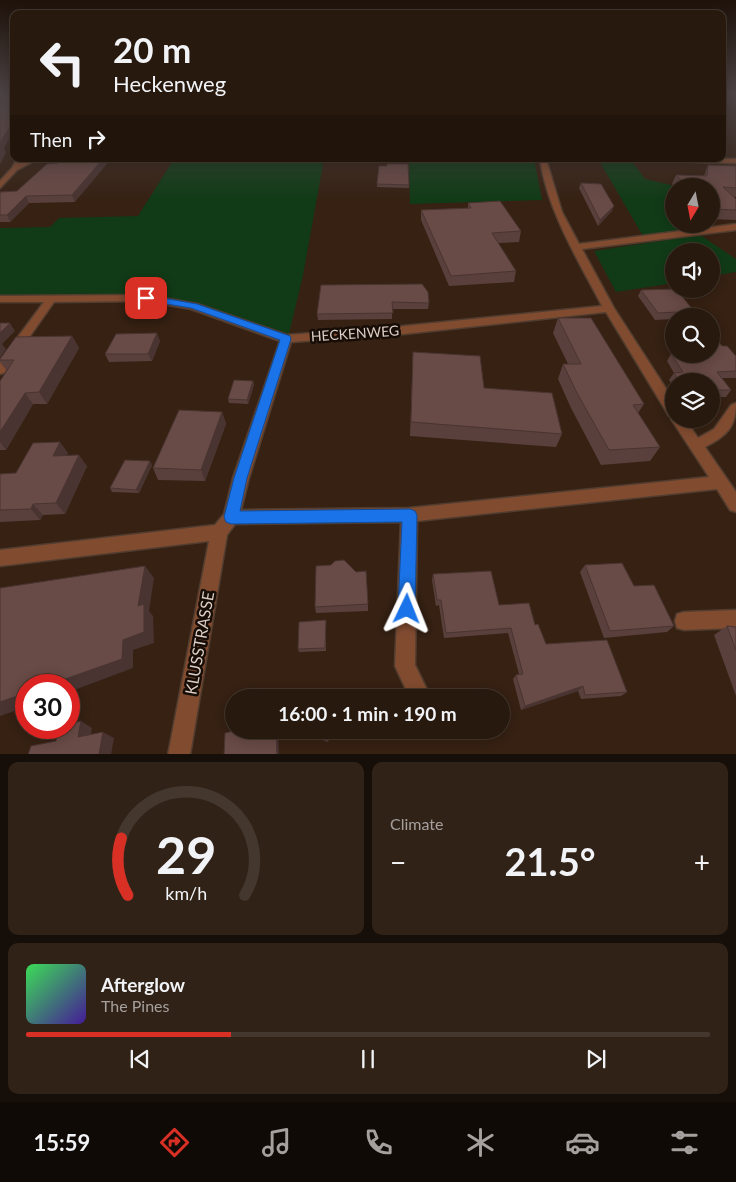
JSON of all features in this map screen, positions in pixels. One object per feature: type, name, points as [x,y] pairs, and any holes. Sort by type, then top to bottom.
[{"type":"street","points":[[0,186],[15,169],[18,162]]},
{"type":"street","points":[[15,169],[29,162]]},
{"type":"street","points":[[544,162],[558,212],[576,247],[609,308],[665,398]]},
{"type":"street","points":[[576,247],[736,227]]},
{"type":"street","points":[[0,298],[146,298],[193,306],[286,339],[225,525]]},
{"type":"street","points":[[0,370],[51,299]]},
{"type":"street","name":"HECKENWEG","points":[[286,339],[404,330],[609,308]]},
{"type":"street","points":[[695,446],[719,433],[736,408]]},
{"type":"street","points":[[684,428],[734,501]]},
{"type":"street","points":[[0,558],[225,525],[410,515],[720,482]]},
{"type":"street","points":[[410,515],[405,666],[416,689]]},
{"type":"street","name":"KLUSSTRASSE","points":[[180,754],[225,525]]},
{"type":"street","points":[[684,621],[736,620]]},
{"type":"green space","points":[[172,162],[323,162],[303,275],[289,334],[196,304],[147,295],[0,296],[0,228],[50,227],[59,218],[138,216]]},
{"type":"green space","points":[[409,162],[535,162],[542,200],[410,204]]},
{"type":"green space","points":[[600,162],[632,162],[645,179],[665,184],[665,233],[669,233],[643,236]]},
{"type":"green space","points":[[700,235],[712,243],[665,243],[665,284],[616,292],[594,251]]},
{"type":"green space","points":[[720,248],[736,259],[736,272],[720,275]]},
{"type":"building","points":[[0,129],[9,129],[0,142]]},
{"type":"building","points":[[100,162],[72,195],[26,196],[7,215],[0,215],[0,192],[17,191],[47,164]]},
{"type":"building","points":[[387,164],[408,164],[409,185],[377,184],[379,166],[387,166]]},
{"type":"building","points":[[708,165],[736,166],[736,188],[723,187],[736,199],[736,210],[720,209],[720,178],[679,178],[676,175],[707,176]]},
{"type":"building","points":[[581,183],[601,184],[614,206],[600,220]]},
{"type":"building","points":[[500,201],[521,231],[492,233],[516,271],[451,276],[421,210],[471,208],[468,203]]},
{"type":"building","points":[[422,284],[428,292],[429,303],[392,302],[393,313],[317,314],[321,285]]},
{"type":"building","points":[[665,289],[665,298],[683,298],[691,308],[665,308],[665,313],[658,313],[641,290]]},
{"type":"building","points":[[558,318],[591,318],[644,404],[633,405],[660,447],[609,450],[563,364],[581,364]]},
{"type":"building","points":[[0,323],[10,323],[0,333]]},
{"type":"building","points":[[157,333],[148,354],[105,354],[116,334]]},
{"type":"building","points":[[72,336],[39,392],[25,393],[0,432],[0,381],[14,360],[0,359],[16,337]]},
{"type":"building","points":[[720,343],[722,346],[727,346],[736,356],[736,371],[674,373],[683,372],[677,363],[720,363]]},
{"type":"building","points":[[413,352],[480,356],[484,388],[552,393],[562,434],[411,422]]},
{"type":"building","points":[[720,376],[731,390],[720,390]]},
{"type":"building","points":[[234,380],[253,381],[247,400],[228,399]]},
{"type":"building","points":[[179,410],[222,412],[201,470],[153,468]]},
{"type":"building","points":[[60,442],[53,456],[79,455],[56,503],[33,504],[31,509],[0,510],[0,474],[16,473],[33,443]]},
{"type":"building","points":[[125,460],[150,461],[136,490],[110,488]]},
{"type":"building","points":[[344,560],[356,572],[366,571],[368,604],[315,607],[316,566],[331,565],[335,561]]},
{"type":"building","points":[[622,563],[634,586],[654,585],[674,626],[610,631],[585,565]]},
{"type":"building","points":[[145,566],[138,606],[144,604],[144,632],[123,640],[122,659],[79,674],[15,674],[15,697],[0,702],[0,588]]},
{"type":"building","points":[[491,571],[499,605],[529,603],[535,625],[538,624],[546,644],[607,640],[627,692],[585,695],[583,686],[525,706],[516,675],[523,674],[511,628],[446,633],[441,600],[437,600],[433,574]]},
{"type":"building","points":[[326,620],[325,648],[298,649],[299,622]]},
{"type":"building","points":[[727,626],[736,627],[736,650]]},
{"type":"building","points":[[103,732],[99,754],[28,754],[31,746],[56,741],[56,739],[80,739],[80,737]]},
{"type":"building","points":[[225,733],[225,739],[276,739],[277,754],[224,754]]},
{"type":"route","points":[[146,298],[193,306],[286,339],[240,478],[231,517],[410,515],[407,609]]}]
